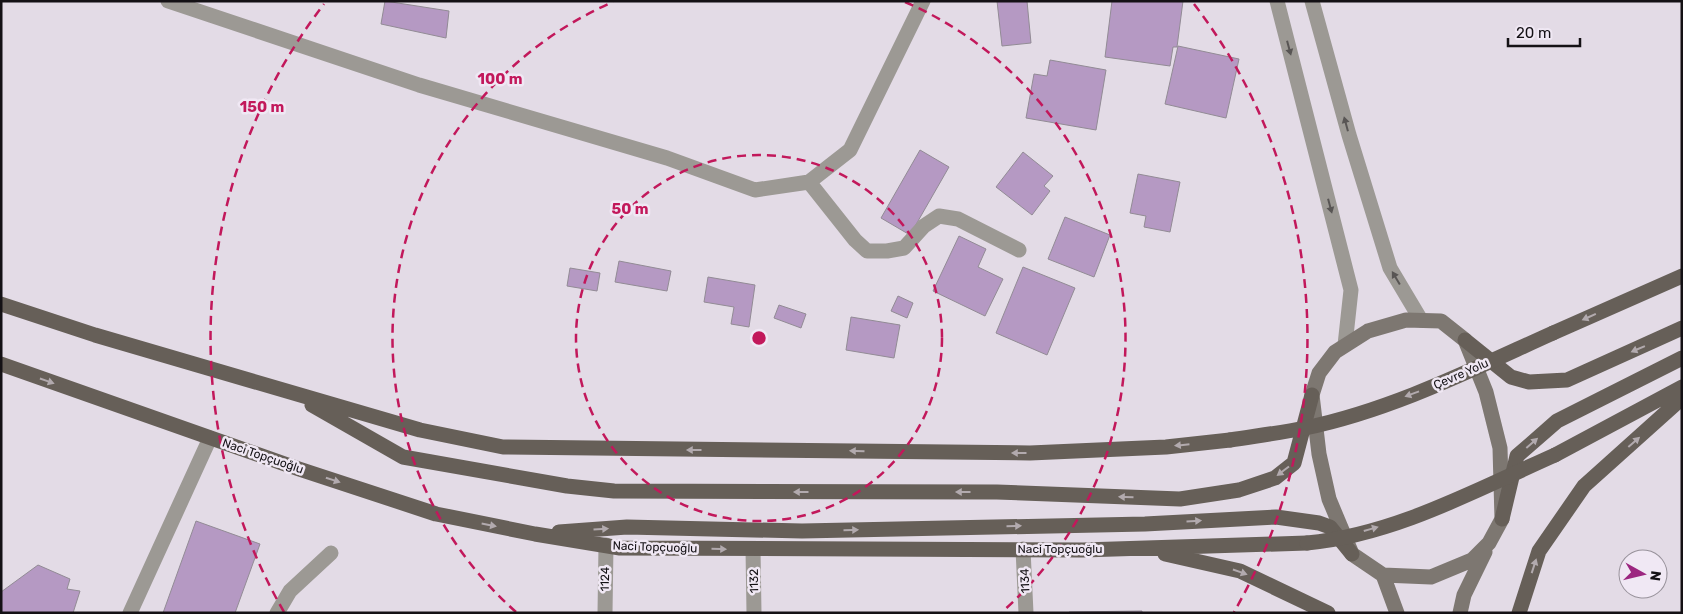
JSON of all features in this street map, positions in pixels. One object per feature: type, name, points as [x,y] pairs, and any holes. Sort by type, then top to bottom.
[{"type":"main road","name":"Çevre Yolu","points":[[290,393],[420,430],[503,447],[1030,453],[1166,447],[1230,440],[1306,428],[1366,411],[1436,386],[1682,276]]},
{"type":"main road","points":[[1,304],[95,336],[290,393],[403,457],[614,492],[997,492],[1180,499],[1239,490],[1275,478],[1294,463],[1319,373],[1334,352],[1368,331],[1406,320],[1441,322],[1511,377],[1529,382],[1567,380],[1682,328]]},
{"type":"main road","points":[[1465,340],[1486,392],[1500,448],[1502,518]]},
{"type":"main road","points":[[1460,613],[1464,594],[1502,518],[1517,456],[1557,421],[1682,358]]},
{"type":"main road","name":"Naci Topçuoğlu","points":[[1,364],[210,438],[436,514],[620,548],[1142,548],[1307,543],[1333,540],[1422,515],[1555,455],[1682,387]]},
{"type":"main road","points":[[1312,395],[1319,454],[1329,499],[1352,554]]},
{"type":"main road","points":[[1518,613],[1539,551],[1584,486],[1682,398]]},
{"type":"main road","points":[[536,534],[627,527],[812,531],[1144,524],[1276,517],[1319,523],[1330,528],[1352,554],[1383,575],[1431,578],[1472,560],[1489,543]]},
{"type":"main road","points":[[1142,548],[1240,571],[1328,613]]},
{"type":"main road","points":[[1383,575],[1397,613]]},
{"type":"street","points":[[168,1],[419,85],[667,158],[755,190],[809,182],[850,150],[923,1]]},
{"type":"street","points":[[1277,1],[1352,290],[1345,346]]},
{"type":"street","points":[[1312,1],[1349,135],[1390,268],[1421,320]]},
{"type":"street","points":[[809,182],[855,240],[867,251],[887,251],[904,248],[924,226],[940,216],[958,219],[1019,250]]},
{"type":"street","points":[[130,613],[210,438]]},
{"type":"street","name":"1124","points":[[605,613],[606,545]]},
{"type":"street","name":"1132","points":[[753,549],[754,613]]},
{"type":"street","name":"1134","points":[[1023,549],[1026,613]]},
{"type":"street","points":[[277,613],[290,591],[331,553]]},
{"type":"building","points":[[385,1],[449,11],[446,38],[381,24]]},
{"type":"building","points":[[997,1],[1027,1],[1031,43],[1002,46]]},
{"type":"building","points":[[1112,1],[1183,1],[1177,47],[1173,47],[1170,66],[1105,57]]},
{"type":"building","points":[[1178,46],[1239,59],[1226,118],[1165,104]]},
{"type":"building","points":[[1050,60],[1106,70],[1096,130],[1026,118],[1034,74],[1047,76]]},
{"type":"building","points":[[920,150],[949,167],[910,235],[881,218]]},
{"type":"building","points":[[1023,152],[1053,176],[1044,186],[1050,191],[1032,215],[996,187]]},
{"type":"building","points":[[1138,174],[1180,182],[1170,232],[1144,227],[1146,216],[1130,213]]},
{"type":"building","points":[[1065,217],[1110,235],[1094,277],[1048,259]]},
{"type":"building","points":[[959,236],[986,249],[978,267],[1003,279],[985,316],[933,291]]},
{"type":"building","points":[[619,261],[671,271],[667,291],[615,282]]},
{"type":"building","points":[[1023,267],[1075,288],[1047,355],[996,333]]},
{"type":"building","points":[[570,268],[600,273],[597,291],[567,286]]},
{"type":"building","points":[[708,277],[755,285],[749,327],[731,324],[734,307],[704,302]]},
{"type":"building","points":[[898,296],[913,303],[907,318],[891,311]]},
{"type":"building","points":[[779,305],[806,314],[801,328],[774,318]]},
{"type":"building","points":[[851,317],[900,325],[894,358],[846,350]]},
{"type":"building","points":[[196,521],[260,544],[235,613],[163,613]]},
{"type":"building","points":[[38,565],[70,579],[67,589],[80,591],[73,613],[1,613],[1,592]]},
{"type":"building","points":[[1142,611],[1142,613],[1069,613],[1069,612]]}]
